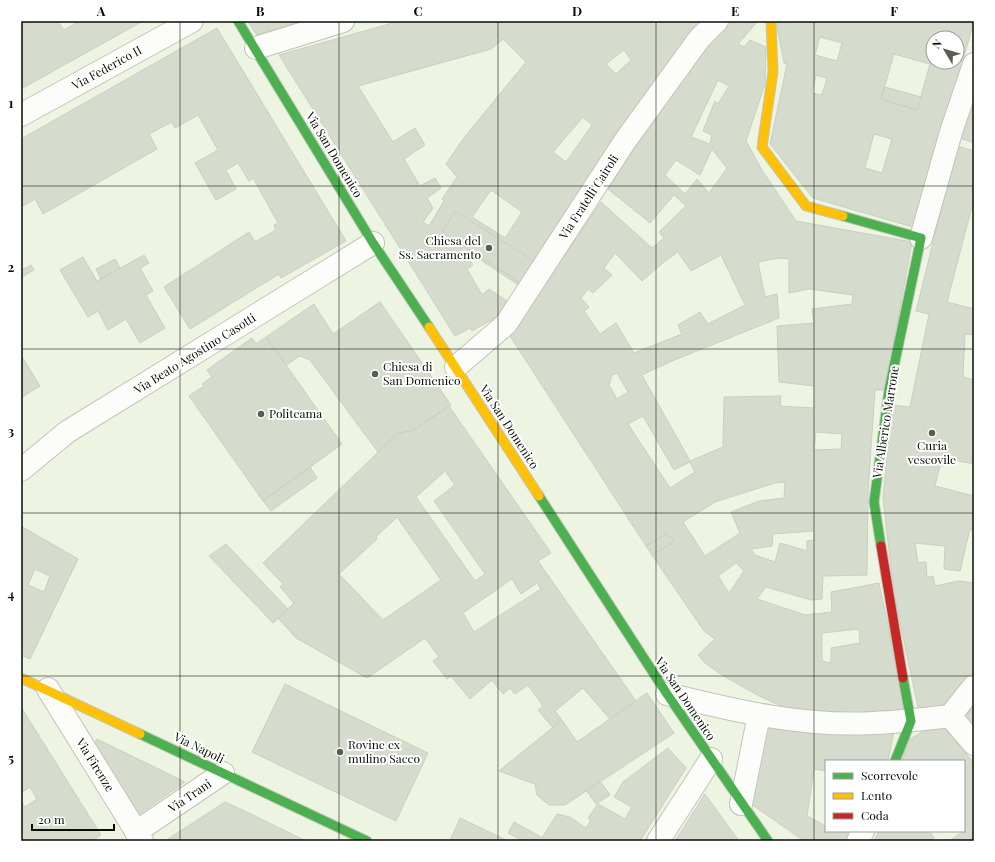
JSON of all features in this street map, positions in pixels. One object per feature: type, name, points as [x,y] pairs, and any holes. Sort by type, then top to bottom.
[{"type":"street","name":"Via Federico II","points":[[21,115],[192,21]]},
{"type":"street","name":"Via San Domenico","points":[[238,21],[256,48],[373,243],[456,367],[667,694],[741,804],[768,841]]},
{"type":"street","points":[[256,48],[343,21]]},
{"type":"street","name":"Via Fratelli Cairoli","points":[[456,367],[506,324],[625,141],[699,39],[717,21]]},
{"type":"street","points":[[771,21],[773,72],[762,147],[806,206],[921,238]]},
{"type":"street","name":"Via Alberico Marrone","points":[[911,721],[892,621],[874,502],[889,390],[921,238],[951,132],[974,64]]},
{"type":"street","name":"Via Beato Agostino Casotti","points":[[21,470],[67,432],[373,243]]},
{"type":"street","name":"Via Napoli","points":[[23,681],[48,689],[367,841]]},
{"type":"street","points":[[667,694],[759,715],[814,722],[873,724],[950,716],[974,686]]},
{"type":"street","name":"Via Firenze","points":[[48,689],[139,837]]},
{"type":"street","points":[[741,804],[759,715]]},
{"type":"street","points":[[950,716],[974,744]]},
{"type":"street","points":[[895,760],[911,721]]},
{"type":"street","points":[[658,841],[711,759]]},
{"type":"street","name":"Via Trani","points":[[139,837],[223,773]]},
{"type":"street","points":[[858,841],[862,832]]},
{"type":"building","points":[[21,21],[58,21],[64,30],[80,21],[143,21],[21,89]]},
{"type":"building","points":[[248,21],[302,21],[257,35]]},
{"type":"building","points":[[248,21],[302,21],[257,35]]},
{"type":"building","points":[[400,21],[706,21],[523,288],[460,246],[473,265],[467,269],[482,295],[489,289],[510,303],[505,312],[472,331],[470,328],[455,336],[279,55]],"holes":[[[503,39],[526,62],[463,139],[446,164],[457,177],[442,199],[444,201],[429,226],[423,222],[433,208],[427,198],[441,188],[435,178],[420,186],[404,159],[425,145],[415,128],[393,142],[358,86],[491,49]],[[624,50],[631,60],[616,74],[606,64]],[[583,117],[592,125],[566,162],[553,152]],[[491,190],[522,212],[505,238],[472,217]]]},
{"type":"building","points":[[727,21],[758,21],[738,44],[744,47],[750,40],[766,47],[765,84],[746,141],[762,170],[796,221],[912,242],[885,390],[875,390],[868,492],[867,575],[823,576],[822,599],[811,600],[766,587],[757,599],[805,615],[832,612],[831,592],[879,583],[906,712],[871,715],[788,709],[759,696],[722,675],[705,663],[698,655],[715,639],[704,631],[652,555],[675,541],[666,534],[646,546],[510,336],[601,202],[652,248],[664,238],[659,232],[686,206],[674,195],[650,223],[608,189],[701,47]],"holes":[[[718,80],[729,86],[718,104],[715,101],[703,131],[712,135],[710,144],[691,137]],[[712,149],[727,168],[709,193],[697,179],[685,194],[665,175],[676,160],[700,175]],[[678,252],[691,271],[721,255],[745,305],[708,324],[700,312],[678,325],[682,334],[634,353],[616,323],[600,334],[584,311],[589,307],[581,298],[588,289],[593,293],[612,275],[604,268],[615,253],[642,281]],[[779,258],[789,259],[789,293],[809,289],[853,295],[852,304],[812,309],[814,323],[777,326],[779,382],[814,386],[814,408],[780,406],[781,396],[724,397],[723,447],[690,461],[642,375],[672,361],[779,318],[777,294],[765,297],[758,262]],[[617,373],[628,392],[617,399],[609,385],[612,375]],[[643,416],[674,470],[690,462],[695,472],[670,488],[628,424]],[[816,432],[842,434],[841,449],[814,450]],[[785,482],[784,498],[759,501],[731,512],[740,533],[705,556],[683,522],[715,502],[775,483]],[[814,531],[814,540],[807,541],[807,551],[780,543],[775,562],[755,555],[751,549],[772,546],[773,534]],[[736,563],[744,571],[729,593],[718,576]],[[859,629],[860,643],[831,648],[831,663],[822,661],[822,633]]]},
{"type":"building","points":[[776,21],[974,21],[965,53],[965,30],[925,30],[925,63],[894,54],[881,99],[917,110],[928,70],[960,70],[916,228],[813,198],[770,144],[787,64],[784,63]],"holes":[[[820,37],[842,43],[837,61],[815,55]],[[816,75],[827,78],[822,95],[812,93]],[[874,134],[892,139],[882,173],[865,168]]]},
{"type":"building","points":[[217,28],[346,241],[281,278],[279,274],[190,329],[164,287],[249,232],[255,242],[276,230],[274,225],[278,223],[253,178],[249,181],[238,163],[226,170],[236,189],[216,200],[195,163],[218,150],[198,115],[175,128],[172,122],[149,134],[157,149],[43,214],[35,199],[21,207],[21,139]]},
{"type":"building","points":[[885,87],[921,97],[917,110],[881,99]]},
{"type":"building","points":[[974,97],[974,143],[960,138]]},
{"type":"building","name":"Curia vescovile","points":[[957,146],[974,151],[974,199],[947,302],[974,309],[974,335],[965,334],[963,377],[974,380],[974,464],[948,459],[944,466],[940,466],[935,486],[974,496],[974,530],[970,529],[960,571],[944,569],[945,546],[915,543],[918,563],[926,562],[927,577],[933,576],[935,586],[959,581],[974,583],[974,680],[946,704],[919,712],[894,594],[883,498],[892,405],[910,407],[929,314],[916,311]]},
{"type":"building","name":"Chiesa del Ss. Sacramento","points":[[455,211],[537,263],[522,284],[442,232]]},
{"type":"building","points":[[144,255],[149,263],[140,268],[153,291],[146,295],[165,328],[140,343],[126,319],[108,330],[98,311],[88,317],[60,270],[83,257],[97,281]]},
{"type":"building","points":[[115,259],[120,268],[101,279],[96,269]]},
{"type":"building","points":[[31,265],[34,270],[22,277],[21,270]]},
{"type":"building","name":"Chiesa di San Domenico","points":[[380,302],[451,405],[414,430],[397,434],[378,452],[310,360],[300,356],[286,365],[266,337],[314,304],[333,334]]},
{"type":"building","name":"Politeama","points":[[266,337],[342,444],[263,501],[189,396],[204,386],[202,384],[212,377],[207,370],[252,338],[256,344]]},
{"type":"building","points":[[21,355],[40,386],[21,398]]},
{"type":"building","points":[[449,406],[551,553],[538,561],[636,701],[610,719],[583,688],[555,711],[562,720],[553,728],[538,710],[543,706],[528,685],[515,694],[510,688],[503,694],[492,680],[470,699],[451,676],[447,679],[433,661],[439,657],[425,638],[367,678],[296,638],[278,618],[294,603],[280,587],[283,584],[263,563],[397,434],[414,430]],"holes":[[[445,471],[455,485],[434,501],[485,574],[475,581],[416,497]],[[397,517],[441,580],[383,620],[339,574],[377,539],[376,537]],[[512,579],[521,594],[537,583],[541,589],[474,632],[463,613]]]},
{"type":"building","points":[[310,467],[317,478],[271,511],[263,501]]},
{"type":"building","points":[[21,526],[78,559],[30,659],[21,655]],"holes":[[[35,569],[50,576],[44,592],[28,585]]]},
{"type":"building","points":[[666,534],[675,541],[652,555],[646,546]]},
{"type":"building","points":[[226,544],[288,609],[273,623],[209,556]]},
{"type":"building","name":"Rovine ex mulino Sacco","points":[[285,684],[428,753],[396,821],[252,752]]},
{"type":"building","points":[[647,693],[674,733],[565,805],[549,805],[537,795],[535,784],[499,771],[562,720],[577,742]]},
{"type":"building","points":[[974,705],[974,729],[963,720]]},
{"type":"building","points":[[21,707],[101,835],[92,841],[21,841],[21,801],[25,807],[37,799],[30,787],[21,793]]},
{"type":"building","points":[[939,721],[974,763],[974,841],[949,841],[962,832],[965,832],[965,760],[902,760],[909,740]]},
{"type":"building","points":[[768,724],[894,731],[888,760],[825,760],[825,771],[814,769],[807,816],[825,825],[825,832],[858,832],[853,841],[804,841],[751,804]]},
{"type":"building","points":[[97,739],[185,782],[138,815],[94,745]]},
{"type":"building","points":[[668,748],[686,768],[640,841],[540,841],[557,814],[570,817],[586,828],[591,820],[588,818],[598,804],[625,819],[632,807],[614,797],[623,782]]},
{"type":"building","points":[[600,781],[610,795],[596,804],[586,790]]},
{"type":"building","points":[[705,794],[718,812],[739,841],[675,841]]},
{"type":"building","points":[[225,802],[251,814],[306,841],[165,841]]},
{"type":"building","points":[[460,818],[479,827],[508,841],[450,841]]},
{"type":"building","points":[[514,822],[543,838],[540,841],[523,841],[508,833]]},
{"type":"building","points":[[878,832],[930,832],[934,838],[929,841],[874,841]]},
{"type":"traffic: fast","points":[[238,21],[373,243],[429,327]]},
{"type":"traffic: fast","points":[[843,216],[921,238],[889,390],[874,502],[881,546]]},
{"type":"traffic: fast","points":[[539,496],[667,694],[768,841]]},
{"type":"traffic: fast","points":[[895,760],[911,721],[903,678]]},
{"type":"traffic: fast","points":[[140,734],[367,841]]},
{"type":"traffic: slow","points":[[771,21],[773,72],[762,147],[806,206],[843,216]]},
{"type":"traffic: slow","points":[[429,327],[539,496]]},
{"type":"traffic: slow","points":[[21,678],[140,734]]},
{"type":"traffic: jam","points":[[881,546],[903,678]]},
{"type":"place","name":"Chiesa del Ss. Sacramento","points":[[489,248]]},
{"type":"place","name":"Chiesa di San Domenico","points":[[375,374]]},
{"type":"place","name":"Politeama","points":[[261,414]]},
{"type":"place","name":"Curia vescovile","points":[[932,433]]},
{"type":"place","name":"Rovine ex mulino Sacco","points":[[340,752]]}]
